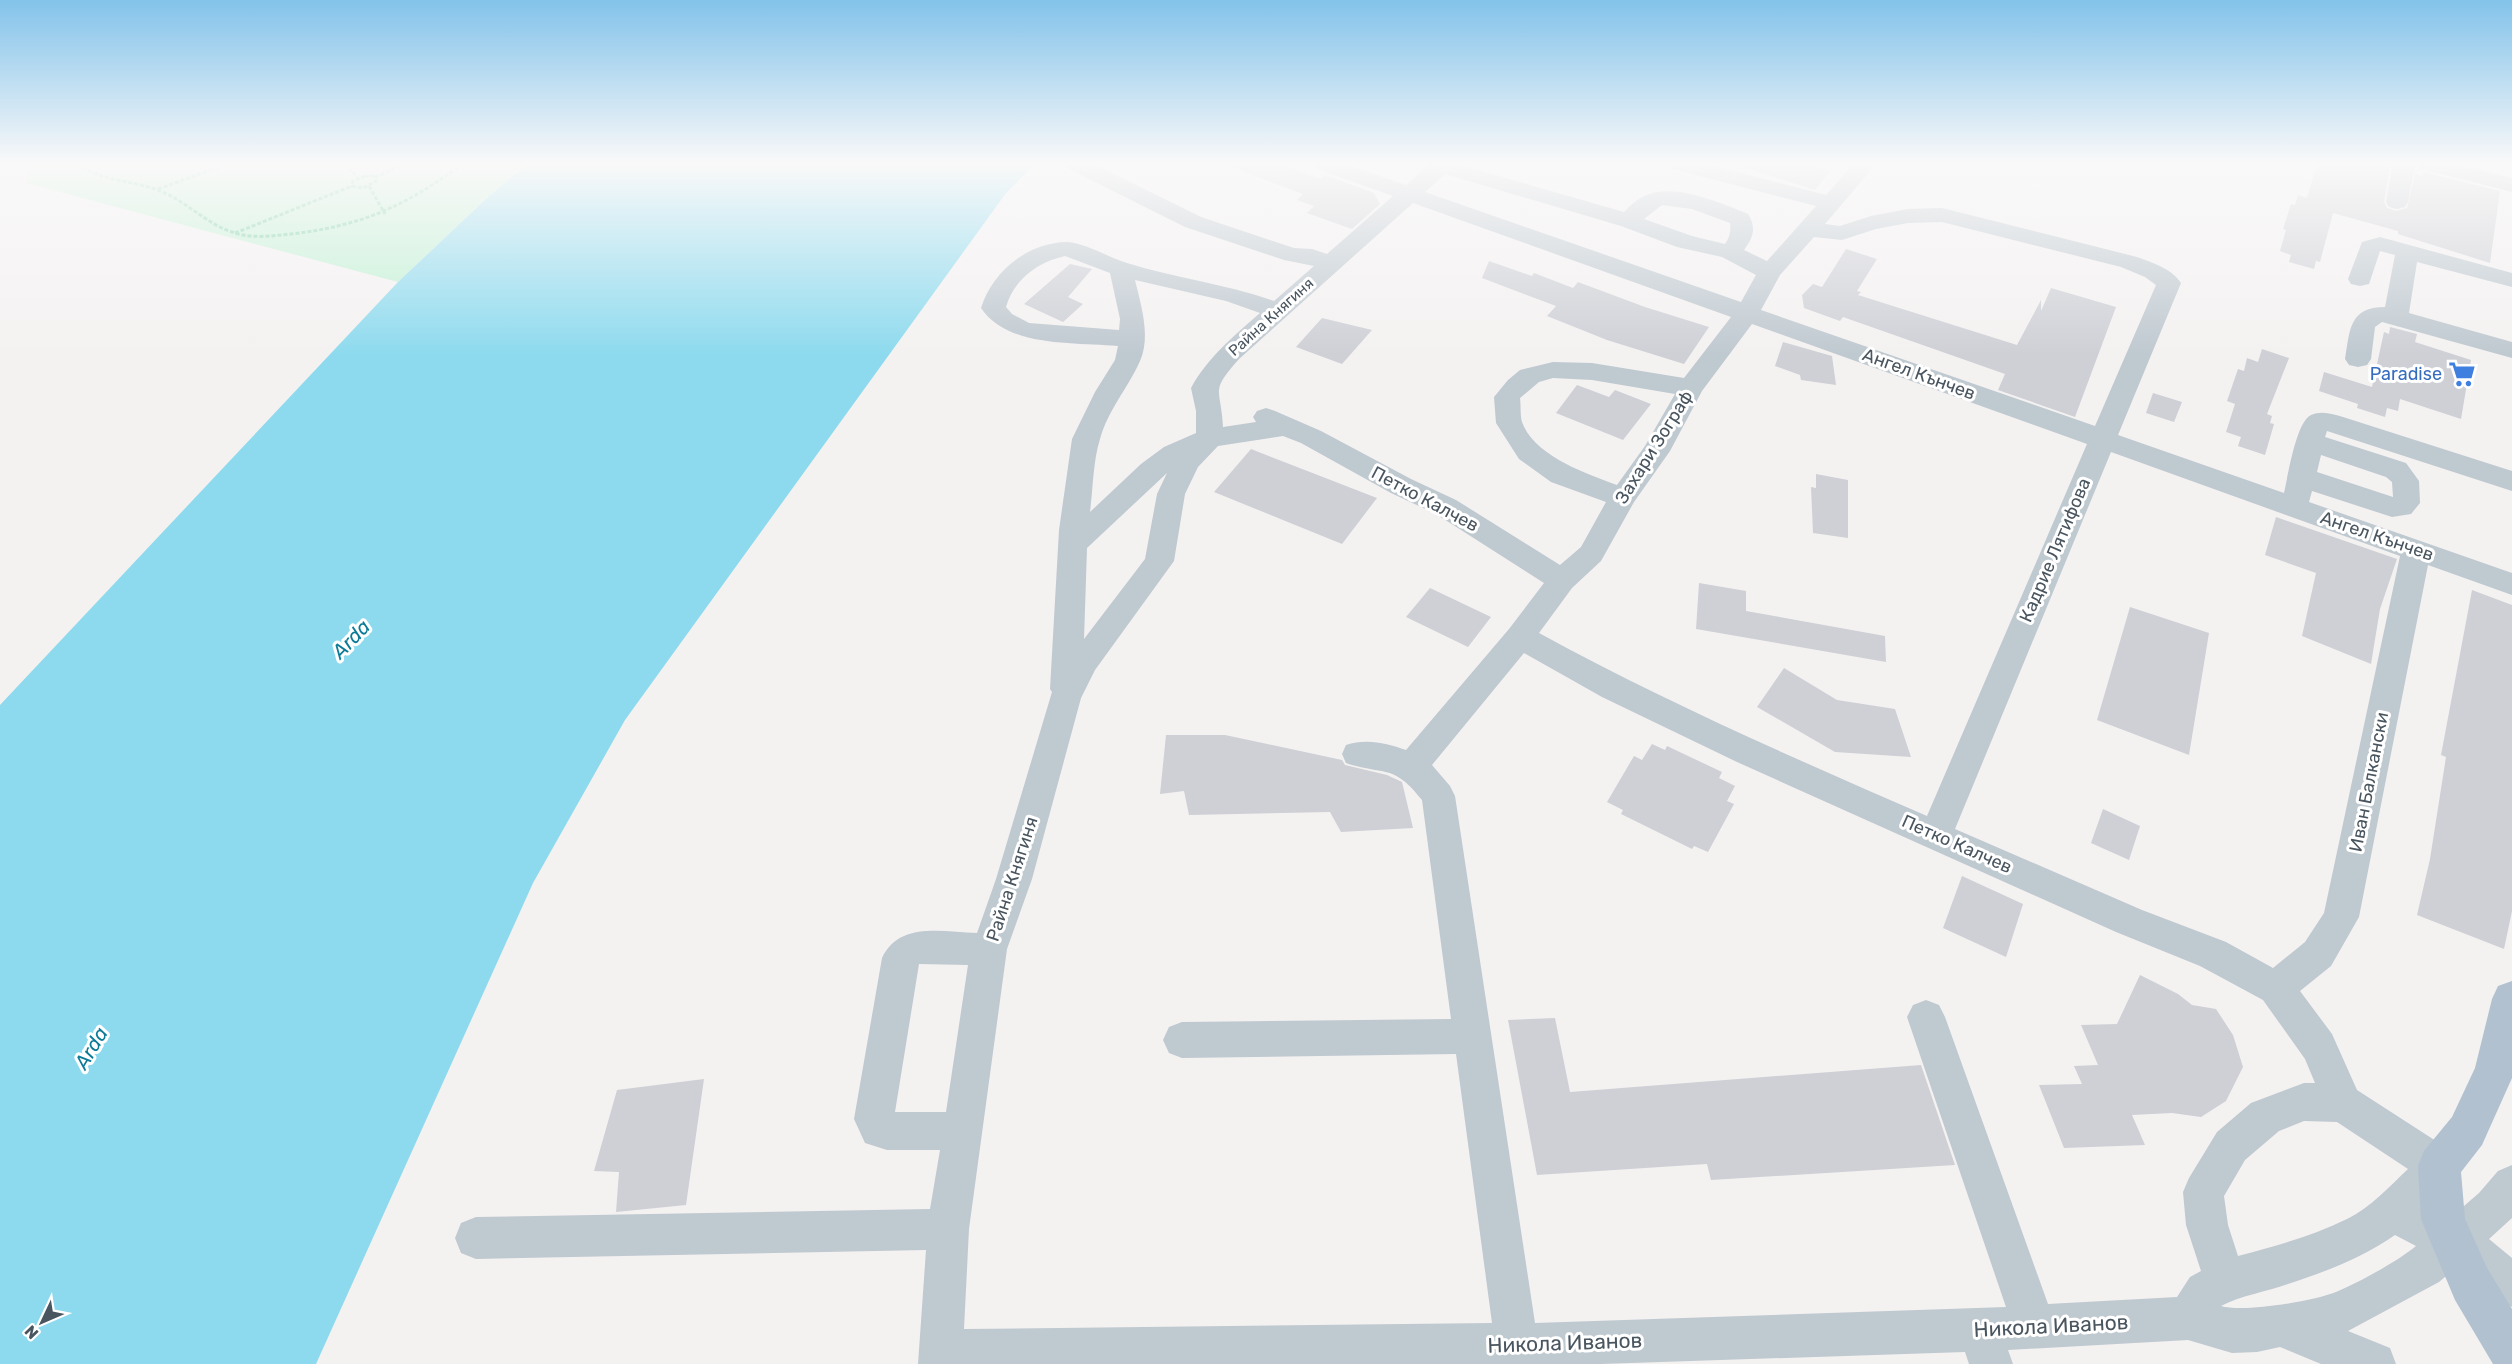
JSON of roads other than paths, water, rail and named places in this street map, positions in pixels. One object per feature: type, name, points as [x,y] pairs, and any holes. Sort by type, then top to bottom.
[{"type":"main road","points":[[2512,999],[2495,1071],[2467,1131],[2439,1166],[2443,1219],[2471,1284],[2512,1352]]},
{"type":"street","points":[[1210,228],[1292,255],[1312,256],[1329,264]]},
{"type":"street","name":"Райна Княгиня","points":[[941,1357],[948,1229],[989,949],[1014,879],[1065,698],[1083,663],[1159,561],[1171,494],[1186,462],[1210,424],[1204,388],[1212,373],[1230,353],[1371,228]]},
{"type":"street","name":"Ангел Кънчев","points":[[1505,228],[2512,584]]},
{"type":"street","points":[[1648,228],[1685,242],[1730,252],[1770,272]]},
{"type":"street","points":[[1730,252],[1740,241],[1744,228]]},
{"type":"street","name":"Кадрие Лятифова","points":[[1807,229],[1842,233],[1858,228]]},
{"type":"street","name":"Кадрие Лятифова","points":[[1936,834],[2169,283],[2154,272],[2129,262],[1992,228]]},
{"type":"street","name":"Захари Зограф","points":[[1412,766],[1520,637],[1562,580],[1591,554],[1623,497],[1656,451],[1690,388],[1747,313],[1770,272],[1807,229]]},
{"type":"street","points":[[2360,279],[2373,244],[2512,280]]},
{"type":"street","points":[[1132,339],[1024,330],[1003,320],[993,308],[996,298],[1010,275],[1043,254],[1067,249],[1121,269],[1233,295],[1279,311]]},
{"type":"street","points":[[2396,316],[2407,252]]},
{"type":"street","points":[[1065,698],[1072,545],[1086,439],[1108,392],[1128,360],[1132,339],[1132,318],[1121,269]]},
{"type":"street","points":[[2358,359],[2364,324],[2367,319],[2383,315],[2396,316],[2512,350]]},
{"type":"street","points":[[1623,497],[1561,475],[1529,452],[1509,423],[1507,397],[1516,385],[1538,372],[1569,370],[1690,388]]},
{"type":"street","points":[[2294,507],[2315,425],[2321,422],[2334,423],[2512,481]]},
{"type":"street","points":[[1072,545],[1151,471],[1210,424]]},
{"type":"street","name":"Петко Калчев","points":[[1210,424],[1285,428],[1311,437],[1401,486],[1446,507],[1562,580]]},
{"type":"street","points":[[2301,477],[2392,507],[2401,507],[2406,503],[2408,485],[2405,477],[2396,470],[2310,441]]},
{"type":"street","name":"Иван Балкански","points":[[2276,988],[2318,954],[2342,917],[2416,550]]},
{"type":"street","name":"Петко Калчев","points":[[1520,637],[1613,688],[1749,753],[2129,921],[2213,954],[2276,988],[2319,1047],[2343,1103]]},
{"type":"street","points":[[1358,754],[1394,757],[1412,766],[1438,796],[1517,1345]]},
{"type":"street","points":[[961,1131],[887,1131],[879,1129],[874,1119],[900,958],[912,948],[989,949]]},
{"type":"street","points":[[1926,1017],[2035,1327]]},
{"type":"street","points":[[1182,1040],[1472,1036]]},
{"type":"street","points":[[2188,1318],[2205,1292],[2225,1281],[2289,1263],[2362,1234],[2393,1212],[2439,1166],[2343,1103],[2304,1102],[2265,1117],[2231,1146],[2203,1192],[2207,1225],[2225,1281]]},
{"type":"street","name":"Никола Иванов","points":[[941,1357],[1517,1345],[1985,1347],[2035,1327],[2188,1318],[2232,1330],[2281,1326],[2340,1313],[2424,1266],[2494,1208],[2512,1185]]},
{"type":"street","points":[[2393,1212],[2479,1256],[2512,1286]]},
{"type":"street","points":[[476,1238],[948,1229]]},
{"type":"street","points":[[2281,1326],[2374,1364]]},
{"type":"water","name":"Arda","points":[[456,228],[981,228],[625,720],[533,883],[316,1364],[0,1364],[0,705],[398,282]]},
{"type":"place","name":"Paradise","points":[[2462,374]]}]
